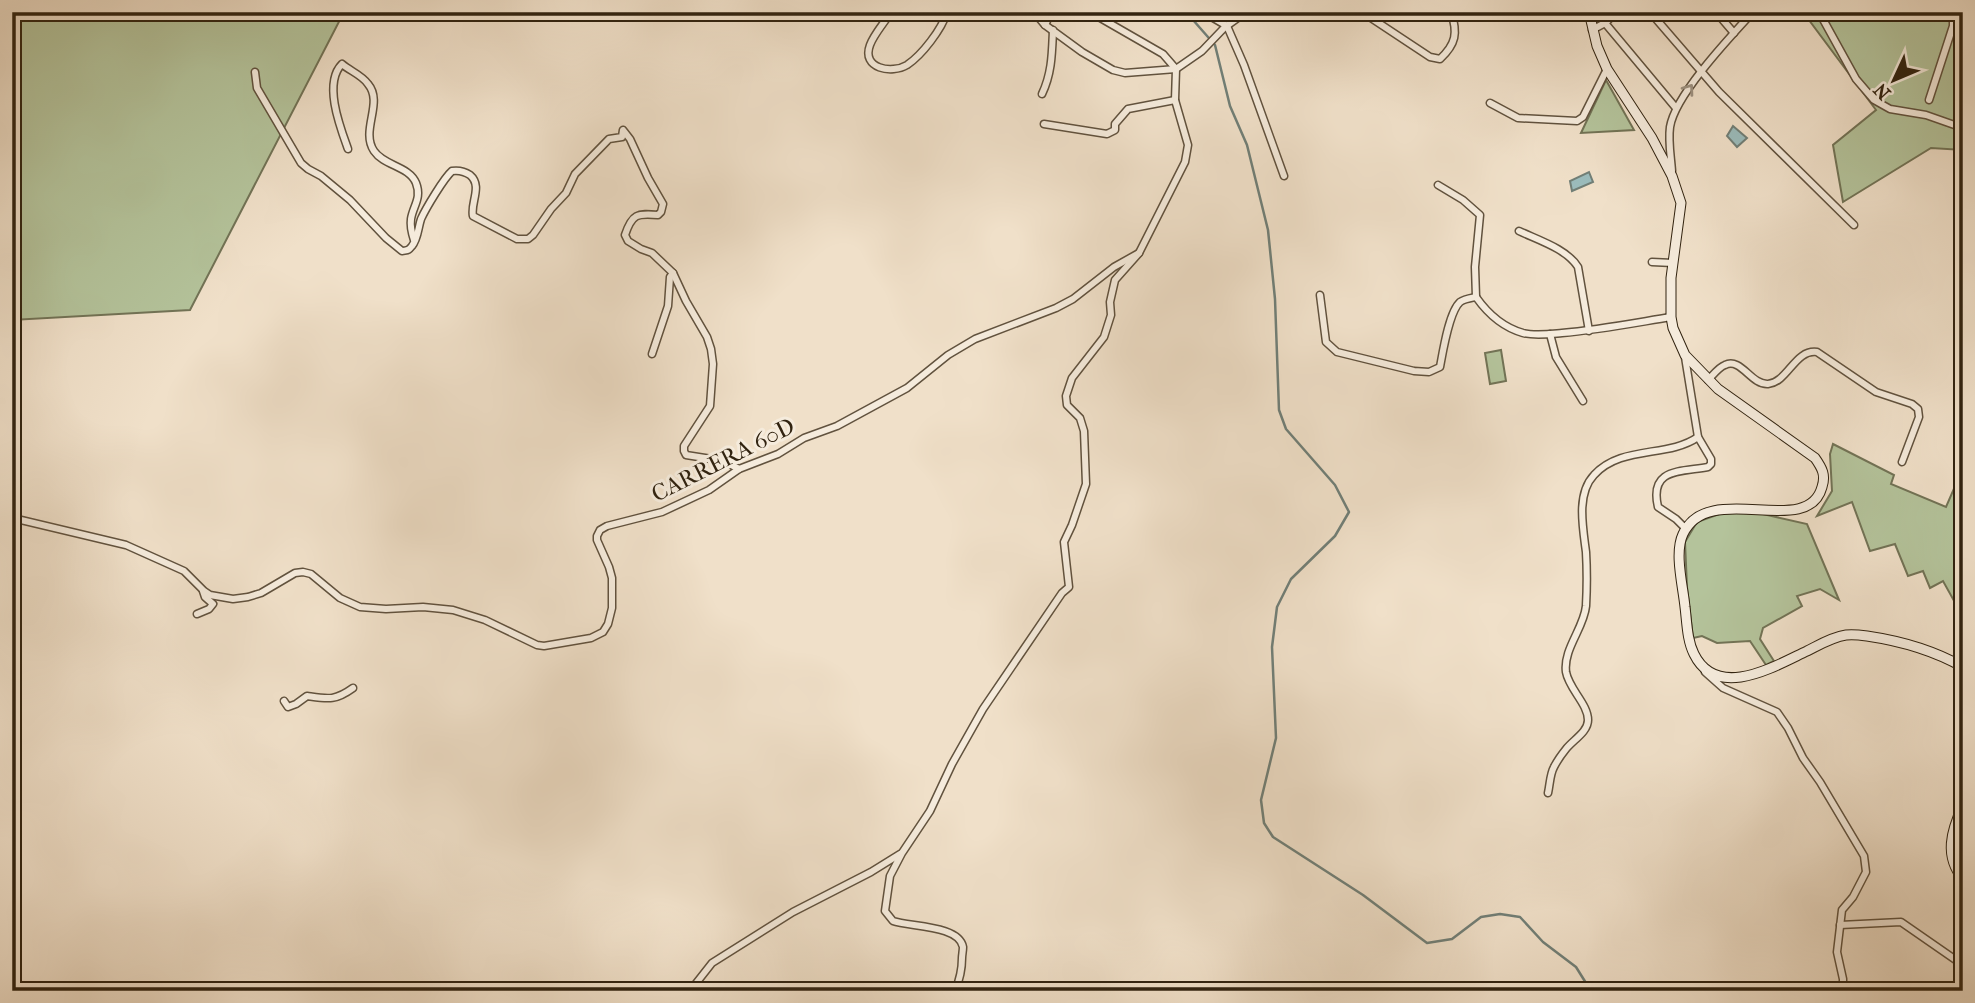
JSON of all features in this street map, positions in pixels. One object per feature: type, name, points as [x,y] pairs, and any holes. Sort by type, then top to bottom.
[{"type":"main road","points":[[1589,12],[1592,30],[1607,69],[1652,138],[1672,176],[1681,203],[1673,263],[1671,317],[1685,355],[1709,380],[1815,458],[1824,471],[1819,496],[1804,509],[1732,509],[1706,513],[1697,517],[1686,529],[1680,542],[1679,559],[1689,640],[1694,653],[1701,665],[1717,676],[1741,678],[1832,639],[1850,634],[1916,646],[1942,655],[1963,667]]},
{"type":"main road","points":[[1963,806],[1957,818],[1950,851],[1953,865],[1963,879]]},
{"type":"street","points":[[891,12],[869,49],[872,62],[883,69],[899,68],[910,62],[939,31],[947,12]]},
{"type":"street","points":[[1034,12],[1045,25],[1082,52],[1113,70],[1125,73],[1175,69],[1202,51],[1246,12]]},
{"type":"street","points":[[1045,25],[1052,12]]},
{"type":"street","points":[[955,991],[961,976],[963,947],[960,940],[932,927],[892,921],[885,911],[890,876],[930,811],[951,764],[983,709],[1062,593],[1069,587],[1064,542],[1086,484],[1084,431],[1080,418],[1067,405],[1066,396],[1072,378],[1104,337],[1111,315],[1110,302],[1115,281],[1139,253],[1185,162],[1188,145],[1175,100],[1175,69],[1163,54],[1090,12]]},
{"type":"street","points":[[1202,12],[1224,29],[1244,65],[1284,176]]},
{"type":"street","points":[[1363,12],[1430,57],[1440,59],[1448,51],[1456,33],[1451,12]]},
{"type":"street","points":[[1592,30],[1617,12]]},
{"type":"street","points":[[1650,12],[1719,92],[1854,225]]},
{"type":"street","points":[[1716,12],[1734,33]]},
{"type":"street","points":[[1672,176],[1670,127],[1676,108],[1702,71],[1753,12]]},
{"type":"street","points":[[1819,12],[1856,79],[1874,100],[1890,108],[1926,114],[1963,128]]},
{"type":"street","points":[[1929,100],[1953,26],[1953,19],[1943,12]]},
{"type":"street","points":[[1605,23],[1676,108]]},
{"type":"street","points":[[1042,93],[1051,68],[1054,30]]},
{"type":"street","points":[[348,149],[333,99],[338,69],[342,64],[365,80],[372,90],[374,100],[369,132],[374,152],[409,173],[417,185],[418,203],[411,218],[415,242]]},
{"type":"street","points":[[1490,103],[1518,118],[1577,121],[1583,117],[1607,69]]},
{"type":"street","points":[[255,72],[257,88],[301,163],[350,200],[399,250],[405,251],[415,242],[423,216],[442,182],[452,171],[459,170],[471,176],[475,182],[473,216],[517,239],[528,239],[566,193],[575,174],[609,139],[622,137],[623,130],[631,139],[663,204],[658,215],[642,213],[636,216],[628,224],[625,235],[628,242],[652,253],[673,273],[685,301],[707,337],[713,358],[710,406],[684,446],[684,451],[686,455],[724,461],[739,469]]},
{"type":"street","points":[[1045,124],[1107,134],[1115,130],[1115,124],[1128,109],[1175,100]]},
{"type":"street","points":[[1438,185],[1463,200],[1479,215],[1476,297],[1486,311],[1506,326],[1525,334],[1550,334],[1589,331],[1671,317]]},
{"type":"street","points":[[1519,231],[1574,260],[1578,267],[1589,331]]},
{"type":"street","name":"CARRERA 60D","points":[[12,515],[21,520],[126,545],[184,570],[210,595],[233,599],[248,597],[261,593],[295,573],[303,572],[312,574],[340,598],[360,607],[440,607],[467,613],[544,646],[591,638],[603,632],[612,608],[612,578],[607,560],[598,547],[597,536],[600,530],[624,520],[662,512],[709,490],[739,469],[778,454],[804,438],[837,426],[887,400],[948,355],[975,339],[1073,299],[1114,267],[1139,253]]},
{"type":"street","points":[[1652,262],[1673,263]]},
{"type":"street","points":[[652,354],[668,306],[670,277],[673,273]]},
{"type":"street","points":[[1320,295],[1326,342],[1336,352],[1414,371],[1429,372],[1440,367],[1451,319],[1457,306],[1460,302],[1476,297]]},
{"type":"street","points":[[1550,334],[1556,358],[1583,401]]},
{"type":"street","points":[[1709,380],[1724,365],[1732,364],[1739,366],[1760,383],[1771,384],[1780,379],[1805,354],[1810,351],[1817,352],[1861,384],[1912,404],[1918,409],[1919,417],[1902,461]]},
{"type":"street","points":[[1685,355],[1698,437],[1711,459],[1711,464],[1707,467],[1677,471],[1661,479],[1655,492],[1658,507],[1686,529]]},
{"type":"street","points":[[1548,793],[1553,769],[1588,722],[1586,712],[1570,686],[1566,670],[1570,649],[1586,609],[1583,505],[1586,490],[1592,477],[1613,461],[1685,444],[1698,437]]},
{"type":"street","points":[[197,614],[209,609],[213,604],[205,597],[202,589]]},
{"type":"street","points":[[1701,665],[1723,688],[1777,712],[1802,758],[1820,782],[1864,856],[1866,873],[1853,897],[1842,910],[1837,952],[1843,991]]},
{"type":"street","points":[[284,701],[288,707],[307,696],[330,700],[353,688]]},
{"type":"street","points":[[690,991],[712,963],[793,912],[872,872],[902,853]]},
{"type":"street","points":[[1840,925],[1901,922],[1963,965]]},
{"type":"green space","points":[[12,12],[344,12],[190,310],[12,320]]},
{"type":"green space","points":[[1803,12],[1963,12],[1963,150],[1931,148],[1843,202],[1833,145],[1876,110]]},
{"type":"green space","points":[[1606,80],[1634,130],[1581,133]]},
{"type":"green space","points":[[1501,350],[1506,381],[1490,384],[1485,353]]},
{"type":"green space","points":[[1833,444],[1894,475],[1891,484],[1946,507],[1963,468],[1963,617],[1943,581],[1930,588],[1923,571],[1908,576],[1895,544],[1870,551],[1852,502],[1817,516],[1832,491],[1830,454]]},
{"type":"green space","points":[[1725,512],[1763,514],[1807,524],[1839,600],[1820,589],[1797,596],[1802,606],[1763,628],[1760,639],[1774,661],[1766,665],[1750,641],[1717,643],[1702,636],[1693,638],[1685,542],[1697,522]]},
{"type":"water","points":[[1733,126],[1747,138],[1737,147],[1727,136]]},
{"type":"water","points":[[1589,172],[1593,182],[1572,191],[1570,181]]},
{"type":"waterway","points":[[1186,12],[1215,45],[1230,106],[1247,145],[1268,230],[1275,299],[1279,410],[1286,429],[1335,485],[1349,512],[1335,536],[1291,579],[1277,607],[1272,647],[1276,738],[1261,800],[1264,823],[1273,837],[1363,895],[1427,943],[1452,939],[1481,917],[1500,914],[1520,917],[1543,942],[1576,967],[1591,991]]}]
